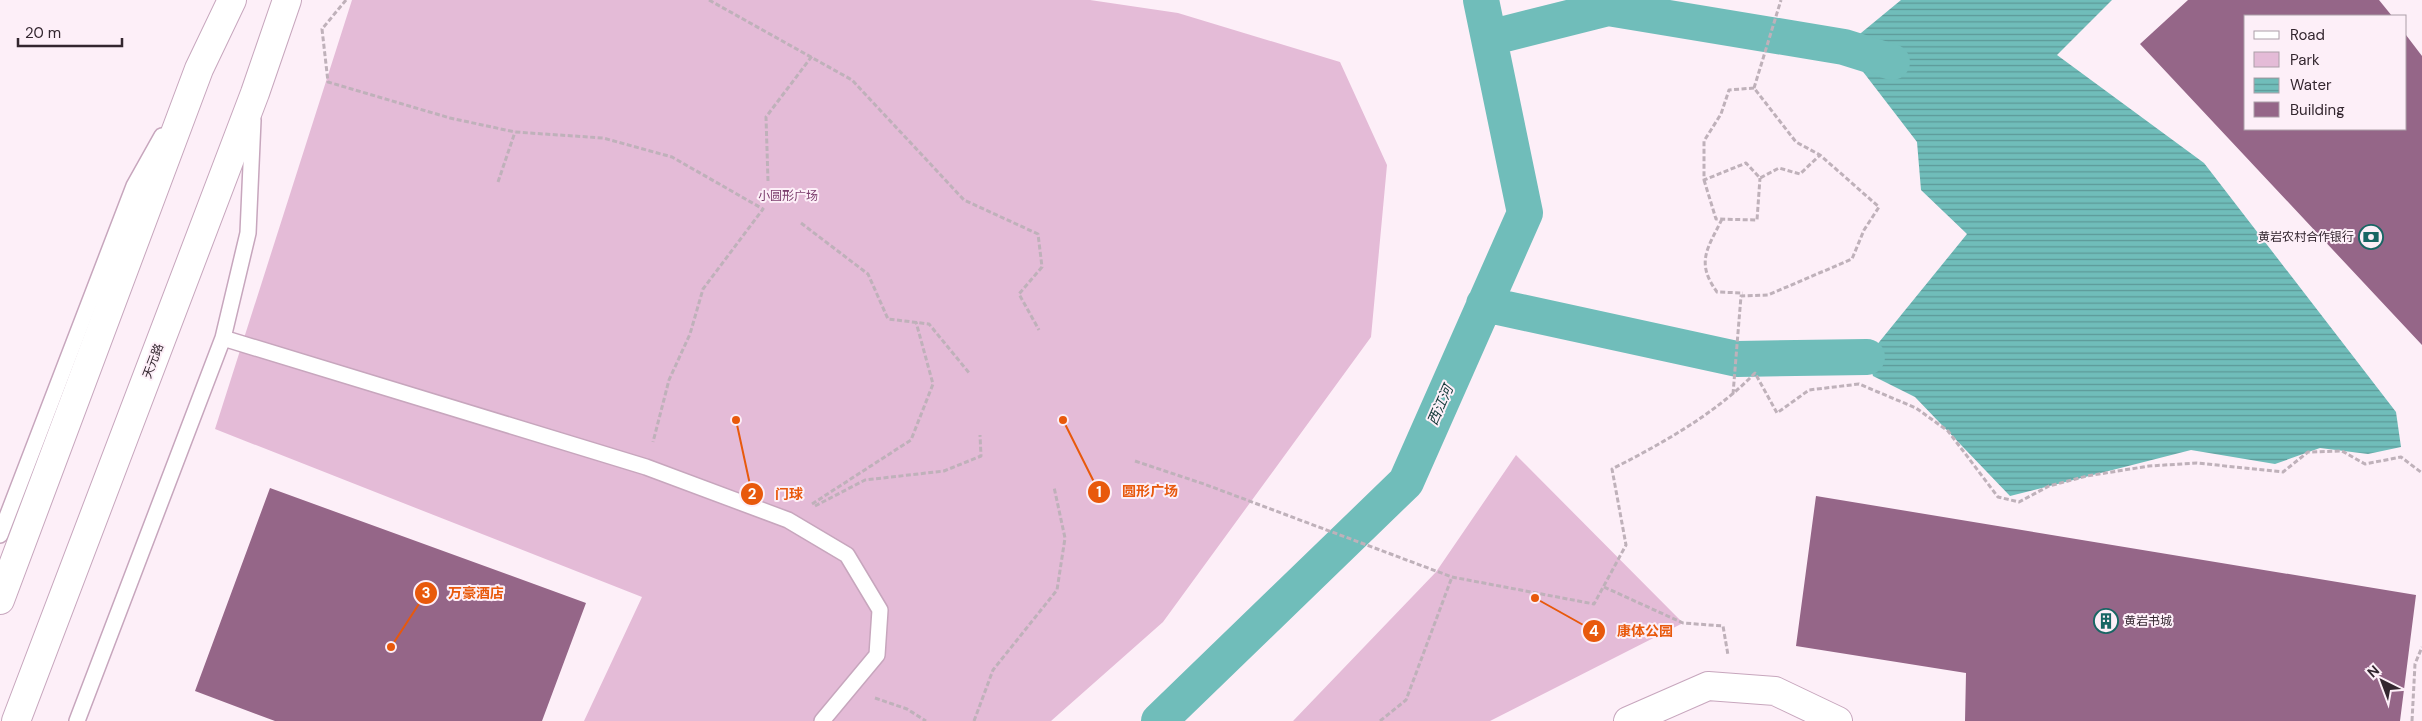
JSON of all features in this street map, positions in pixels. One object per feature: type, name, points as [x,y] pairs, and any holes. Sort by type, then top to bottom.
[{"type":"main road","points":[[0,600],[199,69],[232,0]]},
{"type":"main road","name":"天元路","points":[[16,721],[255,92],[287,0]]},
{"type":"main road","points":[[1628,721],[1708,686],[1775,691],[1838,721]]},
{"type":"lane","points":[[0,535],[134,186],[199,69]]},
{"type":"lane","points":[[77,721],[223,338],[248,233],[255,92]]},
{"type":"lane","points":[[223,338],[646,467],[788,520],[847,555],[880,610],[877,654],[822,721]]},
{"type":"path","points":[[346,0],[322,29],[328,82],[450,118],[515,132],[603,138],[672,157],[763,209],[702,289],[690,334],[669,380],[646,467]]},
{"type":"path","points":[[709,0],[852,80],[964,200],[1038,234],[1042,268],[1019,294],[1039,330]]},
{"type":"path","points":[[1754,88],[1781,0]]},
{"type":"path","points":[[768,181],[766,117],[812,56]]},
{"type":"path","points":[[1733,395],[1741,296],[1768,295],[1852,258],[1864,230],[1879,207],[1820,155],[1796,142],[1754,88]]},
{"type":"path","points":[[1704,180],[1746,163],[1760,178],[1757,220],[1716,219],[1704,180],[1704,141],[1721,114],[1729,90],[1754,88]]},
{"type":"path","points":[[498,182],[515,132]]},
{"type":"path","points":[[1760,178],[1779,168],[1800,174],[1820,155]]},
{"type":"path","points":[[1722,219],[1703,261],[1708,280],[1717,292],[1768,295]]},
{"type":"path","points":[[801,222],[868,274],[888,319],[929,324],[970,374]]},
{"type":"path","points":[[788,520],[911,440],[933,384],[916,322]]},
{"type":"path","points":[[1135,461],[1204,484],[1452,577],[1594,604],[1626,544],[1612,469],[1658,446],[1733,395],[1755,372],[1777,413],[1808,390],[1860,384],[1916,408],[1948,431],[1998,497],[2019,502],[2049,486],[2087,476],[2149,466],[2197,463],[2283,472],[2308,452],[2342,450],[2365,464],[2401,457],[2422,473]]},
{"type":"path","points":[[788,520],[865,480],[944,471],[981,456],[980,435]]},
{"type":"path","points":[[974,721],[993,670],[1057,590],[1065,538],[1054,487]]},
{"type":"path","points":[[1380,721],[1406,700],[1452,577]]},
{"type":"path","points":[[1604,587],[1683,623],[1723,626],[1734,688]]},
{"type":"path","points":[[2412,721],[2415,664],[2422,647]]},
{"type":"path","points":[[859,677],[873,698],[907,709],[926,721]]},
{"type":"green space","name":"小圆形广场","points":[[352,0],[1090,0],[1178,13],[1340,62],[1387,165],[1371,337],[1163,622],[1051,721],[584,721],[642,597],[215,429]]},
{"type":"green space","points":[[1516,455],[1683,623],[1490,721],[1293,721],[1436,572]]},
{"type":"water","points":[[1901,0],[2112,0],[2057,55],[2204,163],[2396,412],[2401,447],[2368,454],[2320,448],[2275,464],[2191,450],[2010,496],[1915,397],[1873,376],[1867,357],[1967,234],[1921,190],[1917,142],[1844,47]]},
{"type":"building","name":"黄岩农村合作银行","points":[[2188,0],[2379,0],[2391,15],[2244,15],[2244,130],[2407,130],[2407,36],[2422,56],[2422,345],[2140,44]]},
{"type":"building","points":[[270,488],[586,603],[542,721],[275,721],[195,691]]},
{"type":"building","name":"黄岩书城","points":[[1816,496],[2416,595],[2400,721],[1965,721],[1966,673],[1796,646]]},
{"type":"waterway","name":"西江河","points":[[1159,721],[1406,482],[1525,213],[1481,0]]},
{"type":"waterway","points":[[1489,38],[1608,8],[1844,47],[1892,62]]},
{"type":"waterway","points":[[1484,304],[1737,359],[1867,357]]},
{"type":"place","name":"黄岩农村合作银行","points":[[2371,237]]},
{"type":"place","name":"门球","points":[[736,420]]},
{"type":"place","name":"圆形广场","points":[[1063,420]]},
{"type":"place","name":"康体公园","points":[[1535,598]]},
{"type":"place","name":"黄岩书城","points":[[2106,621]]},
{"type":"place","name":"万豪酒店","points":[[391,647]]}]
